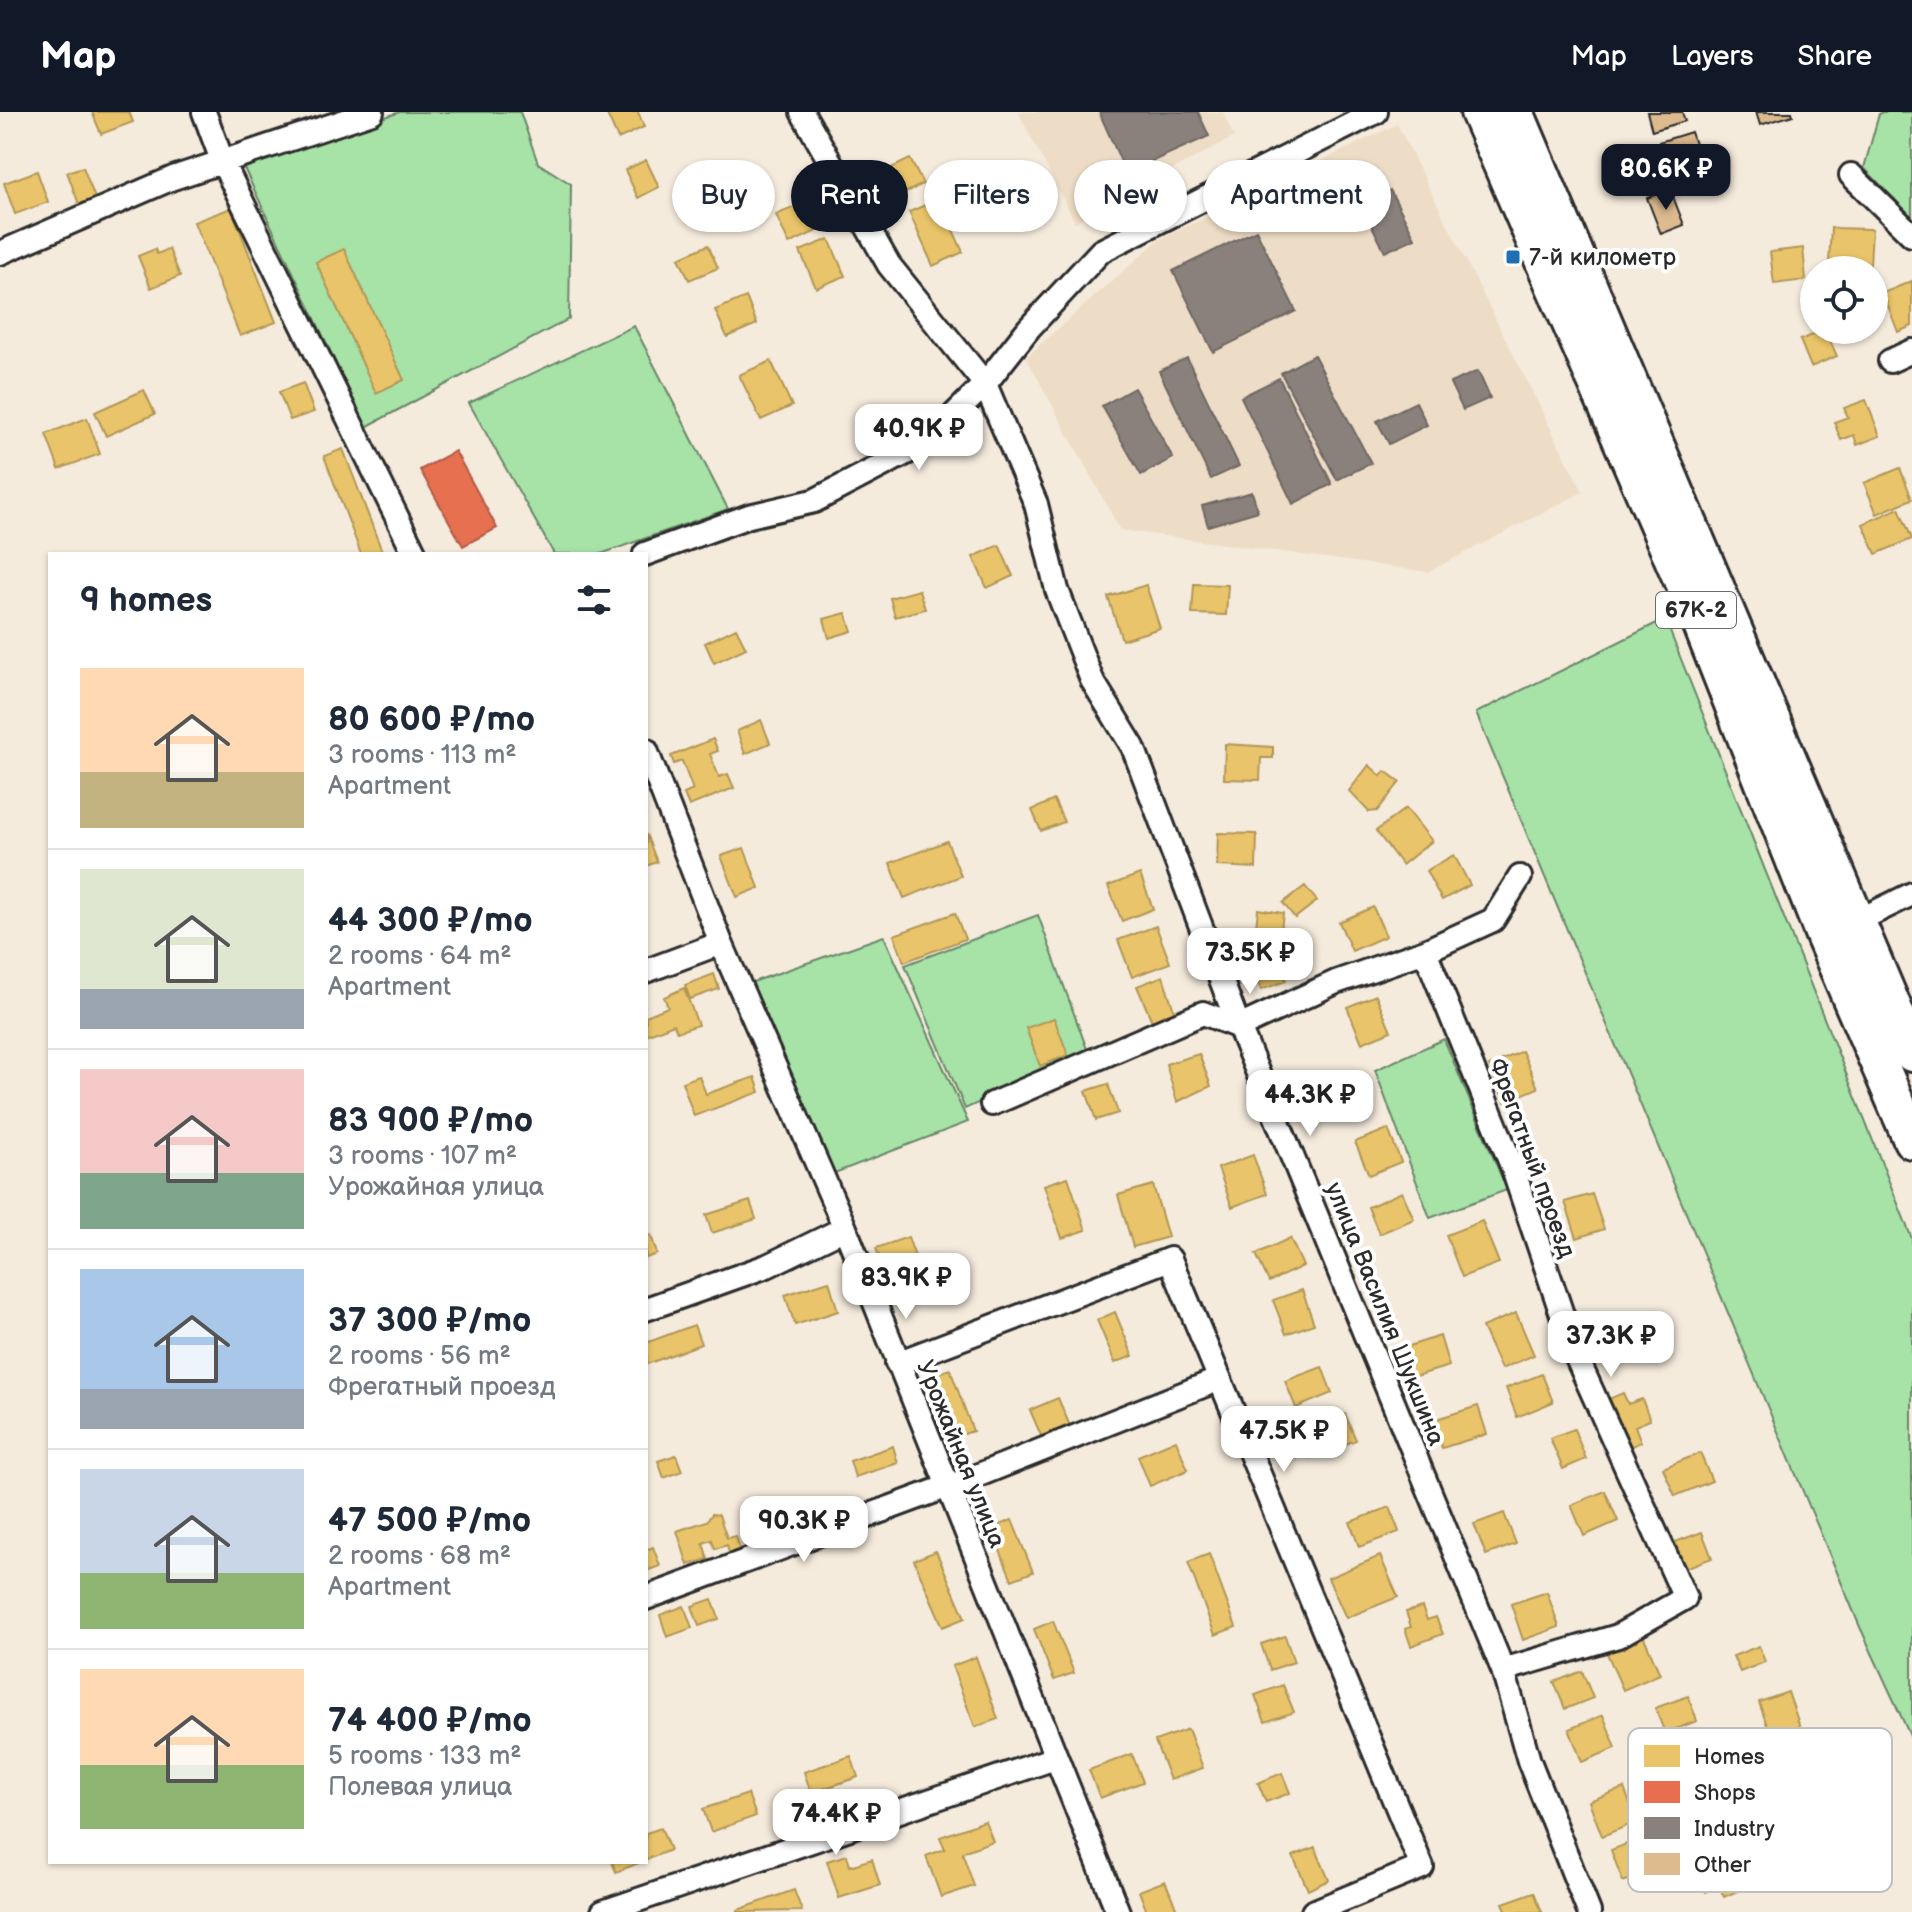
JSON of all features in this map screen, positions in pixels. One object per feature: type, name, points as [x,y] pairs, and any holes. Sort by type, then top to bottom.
[{"type":"main road","name":"67К-2","points":[[1479,112],[1701,623],[1825,938],[1912,1140]]},
{"type":"main road","name":"67К-2","points":[[1515,112],[1912,1053]]},
{"type":"street","points":[[204,112],[223,163],[414,552]]},
{"type":"street","points":[[0,253],[173,178],[372,112]]},
{"type":"street","name":"улица Василия Шукшина","points":[[802,112],[889,265],[985,384],[1036,504],[1057,590],[1092,680],[1133,747],[1239,1027],[1503,1670],[1529,1761],[1589,1912]]},
{"type":"street","points":[[648,553],[749,516],[814,501],[927,442],[985,384],[1029,328],[1101,251],[1376,112]]},
{"type":"street","points":[[1851,175],[1912,235]]},
{"type":"street","points":[[1890,361],[1912,351]]},
{"type":"street","name":"Урожайная улица","points":[[648,755],[721,943],[845,1228],[946,1488],[1118,1912]]},
{"type":"street","points":[[992,1104],[1203,1013],[1239,1027],[1336,982],[1425,951],[1493,920],[1520,877]]},
{"type":"street","points":[[1855,922],[1912,894]]},
{"type":"street","points":[[648,970],[721,943]]},
{"type":"street","name":"Фрегатный проезд","points":[[1425,951],[1512,1166],[1576,1356],[1685,1598],[1618,1636],[1503,1670]]},
{"type":"street","points":[[648,1308],[767,1266],[845,1228]]},
{"type":"street","points":[[897,1363],[1170,1259],[1422,1867],[1313,1912]]},
{"type":"street","points":[[648,1597],[946,1488],[1220,1379]]},
{"type":"street","points":[[603,1912],[1055,1758]]},
{"type":"shaded area","points":[[1018,112],[1223,112],[1234,137],[1187,162],[1074,160],[1074,220],[1058,189],[1058,160],[1043,160]]},
{"type":"shaded area","points":[[1397,124],[1583,492],[1428,572],[1120,530],[1026,357],[1157,241],[1175,232],[1187,232],[1187,226],[1203,219],[1203,232],[1391,232],[1391,160],[1323,160]]},
{"type":"green space","points":[[400,112],[520,112],[538,163],[571,184],[569,319],[366,427],[243,166]]},
{"type":"green space","points":[[1912,112],[1912,217],[1864,168],[1879,114]]},
{"type":"green space","points":[[634,326],[728,509],[607,552],[553,552],[469,403]]},
{"type":"green space","points":[[1665,619],[1912,1239],[1912,1740],[1860,1627],[1476,713]]},
{"type":"green space","points":[[1038,915],[1088,1052],[965,1109],[905,965]]},
{"type":"green space","points":[[884,936],[968,1122],[832,1174],[747,984]]},
{"type":"green space","points":[[1444,1039],[1507,1190],[1430,1218],[1375,1070]]},
{"type":"building: Homes","points":[[92,112],[129,112],[133,122],[101,134]]},
{"type":"building: Homes","points":[[606,112],[638,112],[644,127],[618,139]]},
{"type":"building: Homes","points":[[910,159],[923,184],[908,192],[908,160]]},
{"type":"building: Homes","points":[[646,160],[659,187],[638,198],[625,170]]},
{"type":"building: Homes","points":[[83,167],[96,201],[80,207],[67,172]]},
{"type":"building: Homes","points":[[37,171],[48,202],[15,214],[4,183]]},
{"type":"building: Homes","points":[[924,206],[924,232],[954,232],[963,252],[933,266],[909,212]]},
{"type":"building: Homes","points":[[231,208],[276,322],[240,336],[194,222]]},
{"type":"building: Homes","points":[[791,208],[791,232],[815,232],[789,244],[776,215]]},
{"type":"building: Homes","points":[[1831,228],[1872,229],[1870,256],[1829,256]]},
{"type":"building: Homes","points":[[829,239],[845,276],[816,288],[800,251]]},
{"type":"building: Homes","points":[[708,245],[718,268],[689,280],[679,258]]},
{"type":"building: Homes","points":[[1803,248],[1800,281],[1774,284],[1770,252]]},
{"type":"building: Homes","points":[[155,249],[157,254],[169,249],[180,276],[151,288],[138,256]]},
{"type":"building: Homes","points":[[344,249],[404,380],[376,393],[316,262]]},
{"type":"building: Homes","points":[[1912,281],[1912,326],[1898,332],[1888,306],[1888,291]]},
{"type":"building: Homes","points":[[746,297],[757,324],[727,337],[715,310]]},
{"type":"building: Homes","points":[[1802,344],[1831,344],[1837,356],[1811,367]]},
{"type":"building: Homes","points":[[771,361],[792,406],[761,420],[739,375]]},
{"type":"building: Homes","points":[[303,383],[314,412],[290,420],[279,392]]},
{"type":"building: Homes","points":[[144,390],[155,414],[106,436],[95,412]]},
{"type":"building: Homes","points":[[1866,400],[1880,436],[1857,445],[1854,435],[1841,440],[1834,422],[1848,417],[1844,408]]},
{"type":"building: Homes","points":[[87,418],[100,454],[59,469],[46,434]]},
{"type":"building: Homes","points":[[343,449],[382,552],[360,552],[324,456]]},
{"type":"building: Homes","points":[[1900,468],[1912,499],[1877,514],[1864,483]]},
{"type":"building: Homes","points":[[1899,508],[1912,539],[1876,554],[1863,524]]},
{"type":"building: Homes","points":[[999,545],[1013,576],[987,588],[973,557]]},
{"type":"building: Homes","points":[[1194,584],[1228,585],[1226,615],[1192,614]]},
{"type":"building: Homes","points":[[1146,585],[1160,628],[1122,640],[1108,597]]},
{"type":"building: Homes","points":[[919,590],[925,609],[895,617],[890,598]]},
{"type":"building: Homes","points":[[846,613],[852,631],[829,638],[824,619]]},
{"type":"building: Homes","points":[[736,628],[746,648],[714,663],[705,643]]},
{"type":"building: Homes","points":[[761,720],[770,743],[745,754],[737,731]]},
{"type":"building: Homes","points":[[713,739],[718,751],[710,754],[719,777],[728,774],[734,788],[689,806],[684,794],[693,790],[682,761],[674,764],[671,756]]},
{"type":"building: Homes","points":[[1225,744],[1273,747],[1273,758],[1261,758],[1260,780],[1224,779]]},
{"type":"building: Homes","points":[[1369,765],[1381,776],[1385,771],[1400,782],[1377,811],[1369,812],[1349,791]]},
{"type":"building: Homes","points":[[1054,800],[1064,822],[1041,831],[1032,810]]},
{"type":"building: Homes","points":[[1406,808],[1432,841],[1402,865],[1376,831]]},
{"type":"building: Homes","points":[[1218,833],[1257,834],[1256,868],[1217,866]]},
{"type":"building: Homes","points":[[648,839],[657,862],[648,865]]},
{"type":"building: Homes","points":[[947,841],[961,876],[904,898],[890,863]]},
{"type":"building: Homes","points":[[744,848],[759,888],[737,897],[721,856]]},
{"type":"building: Homes","points":[[1454,855],[1470,885],[1442,900],[1426,871]]},
{"type":"building: Homes","points":[[1140,874],[1153,909],[1122,921],[1108,886]]},
{"type":"building: Homes","points":[[1305,886],[1317,901],[1295,918],[1283,903]]},
{"type":"building: Homes","points":[[1373,907],[1386,936],[1352,951],[1339,922]]},
{"type":"building: Homes","points":[[1258,909],[1283,913],[1281,930],[1256,927]]},
{"type":"building: Homes","points":[[955,913],[965,939],[904,962],[894,935]]},
{"type":"building: Homes","points":[[1156,926],[1170,963],[1132,977],[1118,940]]},
{"type":"building: Homes","points":[[1269,935],[1286,981],[1261,990],[1244,944]]},
{"type":"building: Homes","points":[[714,974],[719,989],[690,999],[685,985]]},
{"type":"building: Homes","points":[[1163,976],[1176,1017],[1154,1026],[1137,986]]},
{"type":"building: Homes","points":[[684,988],[698,1025],[677,1032],[674,1024],[648,1034],[648,1015],[668,1007],[664,997]]},
{"type":"building: Homes","points":[[1376,995],[1391,1031],[1362,1043],[1347,1007]]},
{"type":"building: Homes","points":[[1054,1018],[1068,1055],[1040,1066],[1026,1028]]},
{"type":"building: Homes","points":[[1522,1051],[1538,1088],[1505,1102],[1489,1066]]},
{"type":"building: Homes","points":[[1199,1054],[1211,1086],[1177,1102],[1166,1064]]},
{"type":"building: Homes","points":[[699,1076],[706,1094],[755,1077],[760,1092],[694,1116],[682,1082]]},
{"type":"building: Homes","points":[[1108,1084],[1118,1113],[1096,1120],[1086,1091]]},
{"type":"building: Homes","points":[[1388,1129],[1401,1162],[1369,1175],[1355,1142]]},
{"type":"building: Homes","points":[[1253,1155],[1267,1194],[1232,1207],[1218,1168]]},
{"type":"building: Homes","points":[[1068,1177],[1086,1230],[1062,1238],[1044,1185]]},
{"type":"building: Homes","points":[[1153,1185],[1168,1237],[1133,1247],[1118,1195]]},
{"type":"building: Homes","points":[[1402,1192],[1414,1219],[1379,1234],[1368,1207]]},
{"type":"building: Homes","points":[[1592,1194],[1604,1229],[1577,1238],[1565,1202]]},
{"type":"building: Homes","points":[[750,1201],[756,1219],[712,1233],[706,1215]]},
{"type":"building: Homes","points":[[1482,1221],[1499,1263],[1462,1277],[1446,1235]]},
{"type":"building: Homes","points":[[651,1235],[657,1254],[648,1257],[648,1236]]},
{"type":"building: Homes","points":[[908,1237],[926,1288],[894,1299],[876,1248]]},
{"type":"building: Homes","points":[[1290,1238],[1303,1266],[1269,1282],[1256,1254]]},
{"type":"building: Homes","points":[[829,1281],[838,1311],[795,1325],[785,1295]]},
{"type":"building: Homes","points":[[1302,1290],[1314,1324],[1286,1334],[1273,1300]]},
{"type":"building: Homes","points":[[1115,1312],[1133,1356],[1115,1363],[1097,1320]]},
{"type":"building: Homes","points":[[1516,1313],[1534,1355],[1501,1369],[1482,1327]]},
{"type":"building: Homes","points":[[1635,1324],[1644,1354],[1610,1364],[1601,1334]]},
{"type":"building: Homes","points":[[694,1325],[701,1344],[648,1364],[648,1342]]},
{"type":"building: Homes","points":[[1440,1336],[1449,1366],[1413,1377],[1403,1348]]},
{"type":"building: Homes","points":[[1322,1367],[1332,1393],[1296,1408],[1285,1381]]},
{"type":"building: Homes","points":[[950,1369],[973,1431],[951,1438],[928,1377]]},
{"type":"building: Homes","points":[[1542,1374],[1553,1402],[1517,1417],[1506,1388]]},
{"type":"building: Homes","points":[[1623,1393],[1628,1404],[1642,1399],[1650,1420],[1635,1426],[1641,1442],[1623,1450],[1604,1401]]},
{"type":"building: Homes","points":[[1058,1398],[1070,1426],[1042,1438],[1030,1410]]},
{"type":"building: Homes","points":[[1478,1406],[1487,1434],[1442,1448],[1433,1420]]},
{"type":"building: Homes","points":[[1345,1414],[1356,1440],[1311,1458],[1300,1432]]},
{"type":"building: Homes","points":[[1574,1429],[1586,1459],[1563,1469],[1550,1438]]},
{"type":"building: Homes","points":[[1176,1440],[1188,1470],[1150,1486],[1138,1456]]},
{"type":"building: Homes","points":[[893,1446],[898,1463],[855,1477],[850,1461]]},
{"type":"building: Homes","points":[[1700,1453],[1712,1481],[1675,1496],[1663,1468]]},
{"type":"building: Homes","points":[[676,1455],[682,1471],[664,1478],[658,1461]]},
{"type":"building: Homes","points":[[1605,1491],[1618,1521],[1584,1536],[1571,1505]]},
{"type":"building: Homes","points":[[1390,1507],[1399,1532],[1359,1547],[1350,1522]]},
{"type":"building: Homes","points":[[1504,1513],[1516,1544],[1486,1555],[1474,1524]]},
{"type":"building: Homes","points":[[712,1514],[719,1515],[727,1538],[736,1536],[740,1550],[729,1553],[727,1545],[715,1549],[712,1540],[703,1543],[708,1559],[688,1565],[677,1531],[707,1521]]},
{"type":"building: Homes","points":[[1012,1520],[1033,1572],[1012,1580],[991,1528]]},
{"type":"building: Homes","points":[[1702,1532],[1712,1558],[1685,1568],[1675,1542]]},
{"type":"building: Homes","points":[[653,1547],[660,1566],[648,1570],[648,1549]]},
{"type":"building: Homes","points":[[936,1551],[965,1618],[943,1627],[914,1560]]},
{"type":"building: Homes","points":[[1209,1554],[1236,1627],[1215,1635],[1188,1562]]},
{"type":"building: Homes","points":[[1380,1556],[1398,1597],[1346,1618],[1328,1578]]},
{"type":"building: Homes","points":[[1547,1592],[1559,1627],[1523,1640],[1511,1604]]},
{"type":"building: Homes","points":[[712,1599],[719,1619],[699,1626],[692,1606]]},
{"type":"building: Homes","points":[[684,1606],[692,1628],[667,1637],[660,1615]]},
{"type":"building: Homes","points":[[1422,1607],[1427,1620],[1436,1617],[1443,1634],[1411,1646],[1405,1629],[1411,1627],[1406,1612]]},
{"type":"building: Homes","points":[[1053,1621],[1074,1673],[1054,1680],[1034,1629]]},
{"type":"building: Homes","points":[[1643,1635],[1660,1674],[1623,1690],[1606,1651]]},
{"type":"building: Homes","points":[[1285,1636],[1294,1662],[1270,1670],[1261,1644]]},
{"type":"building: Homes","points":[[1759,1646],[1765,1662],[1740,1672],[1733,1656]]},
{"type":"building: Homes","points":[[976,1657],[998,1719],[975,1727],[952,1666]]},
{"type":"building: Homes","points":[[1582,1671],[1593,1698],[1565,1709],[1554,1682]]},
{"type":"building: Homes","points":[[1283,1685],[1294,1712],[1265,1722],[1255,1695]]},
{"type":"building: Homes","points":[[1788,1692],[1800,1727],[1768,1728],[1759,1702]]},
{"type":"building: Homes","points":[[1688,1696],[1697,1721],[1678,1728],[1663,1728],[1655,1708]]},
{"type":"building: Homes","points":[[1603,1715],[1616,1748],[1582,1762],[1569,1729]]},
{"type":"building: Homes","points":[[1188,1729],[1203,1768],[1170,1780],[1155,1741]]},
{"type":"building: Homes","points":[[1132,1754],[1143,1782],[1100,1798],[1089,1770]]},
{"type":"building: Homes","points":[[851,1756],[858,1777],[811,1793],[804,1772]]},
{"type":"building: Homes","points":[[1282,1773],[1290,1793],[1266,1802],[1258,1783]]},
{"type":"building: Homes","points":[[1624,1788],[1628,1798],[1628,1826],[1602,1836],[1589,1801]]},
{"type":"building: Homes","points":[[748,1794],[756,1816],[711,1832],[703,1809]]},
{"type":"building: Homes","points":[[985,1821],[993,1841],[962,1852],[974,1886],[941,1897],[926,1856],[945,1849],[940,1837]]},
{"type":"building: Homes","points":[[661,1828],[670,1850],[648,1859],[648,1832]]},
{"type":"building: Homes","points":[[1628,1844],[1628,1880],[1623,1882],[1611,1850]]},
{"type":"building: Homes","points":[[1315,1847],[1329,1880],[1308,1890],[1293,1856]]},
{"type":"building: Homes","points":[[847,1855],[850,1866],[872,1859],[880,1885],[839,1898],[827,1861]]},
{"type":"building: Homes","points":[[613,1864],[636,1864],[616,1872]]},
{"type":"building: Homes","points":[[1165,1881],[1178,1912],[1147,1912],[1139,1891]]},
{"type":"building: Homes","points":[[794,1890],[802,1911],[738,1912],[738,1910]]},
{"type":"building: Homes","points":[[1534,1892],[1542,1912],[1507,1912],[1503,1903]]},
{"type":"building: Shops","points":[[455,451],[497,528],[463,546],[420,470]]},
{"type":"building: Industry","points":[[1099,112],[1198,112],[1209,136],[1155,160],[1120,160]]},
{"type":"building: Industry","points":[[1391,192],[1415,238],[1385,252],[1375,232],[1391,232]]},
{"type":"building: Industry","points":[[1257,232],[1296,311],[1213,352],[1173,271]]},
{"type":"building: Industry","points":[[1314,355],[1371,463],[1337,480],[1281,373]]},
{"type":"building: Industry","points":[[1187,358],[1239,466],[1211,479],[1159,371]]},
{"type":"building: Industry","points":[[1478,371],[1490,398],[1463,410],[1450,383]]},
{"type":"building: Industry","points":[[1279,378],[1332,484],[1293,504],[1241,397]]},
{"type":"building: Industry","points":[[1134,388],[1173,458],[1141,475],[1102,406]]},
{"type":"building: Industry","points":[[1416,402],[1427,425],[1389,444],[1377,421]]},
{"type":"building: Industry","points":[[1252,492],[1258,511],[1208,526],[1202,506]]},
{"type":"building: Other","points":[[1647,112],[1682,112],[1685,121],[1652,131]]},
{"type":"building: Other","points":[[1756,112],[1792,112],[1793,115],[1760,125]]},
{"type":"building: Other","points":[[1691,132],[1702,166],[1669,175],[1659,142]]},
{"type":"building: Other","points":[[1670,189],[1684,225],[1661,234],[1647,198]]},
{"type":"place","name":"7-й километр","points":[[1513,257]]}]
